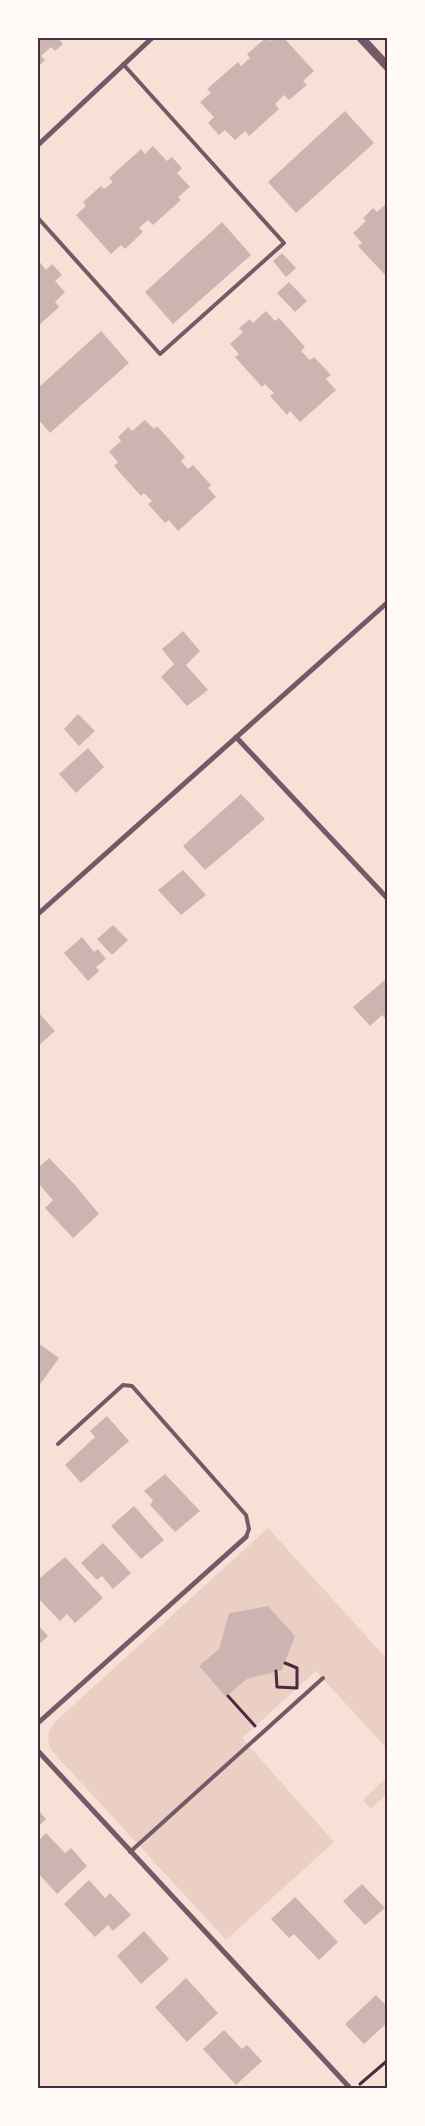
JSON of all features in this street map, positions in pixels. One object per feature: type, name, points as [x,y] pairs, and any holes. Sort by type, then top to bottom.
[{"type":"street","points":[[38,145],[152,38]]},
{"type":"street","points":[[361,38],[386,64]]},
{"type":"street","points":[[38,914],[388,602]]},
{"type":"street","points":[[236,737],[388,899]]},
{"type":"street","points":[[38,1723],[246,1537]]},
{"type":"street","points":[[38,1751],[350,2088]]},
{"type":"lane","points":[[38,218],[160,354],[284,244],[123,64]]},
{"type":"lane","points":[[58,1444],[123,1385],[132,1386],[246,1515],[249,1529],[246,1537]]},
{"type":"lane","points":[[130,1852],[323,1678]]},
{"type":"path","points":[[276,1671],[277,1687],[298,1688],[297,1668],[285,1663]]},
{"type":"path","points":[[228,1696],[262,1734]]},
{"type":"path","points":[[356,2088],[388,2060]]},
{"type":"shaded area","points":[[268,1528],[387,1659],[387,1749],[316,1671],[242,1738],[334,1842],[226,1940],[52,1751],[48,1734],[57,1720]],"holes":[[[268,1606],[295,1636],[282,1670],[247,1679],[227,1697],[199,1667],[219,1649],[229,1613]]]},
{"type":"shaded area","points":[[387,1777],[387,1794],[371,1809],[363,1800]]},
{"type":"building","points":[[38,38],[63,38],[60,40],[63,44],[55,51],[51,47],[41,56],[45,60],[38,67]]},
{"type":"building","points":[[266,38],[270,41],[274,38],[284,38],[314,71],[303,81],[307,85],[289,100],[284,95],[275,104],[279,109],[249,136],[245,131],[235,140],[225,130],[219,135],[208,123],[214,117],[200,102],[211,93],[207,89],[238,62],[241,66],[250,58],[247,54]]},
{"type":"building","points":[[345,111],[374,143],[296,213],[268,182]]},
{"type":"building","points":[[153,146],[167,161],[172,157],[182,168],[177,173],[190,187],[178,197],[181,200],[153,225],[148,220],[139,228],[143,232],[125,249],[121,245],[111,254],[76,215],[86,206],[83,202],[101,186],[104,189],[113,182],[109,178],[141,149],[145,154]]},
{"type":"building","points":[[388,202],[388,275],[386,276],[358,246],[362,243],[353,233],[366,221],[363,218],[373,208],[377,212]]},
{"type":"building","points":[[222,222],[251,255],[173,324],[145,292]]},
{"type":"building","points":[[282,253],[296,268],[286,277],[273,261]]},
{"type":"building","points":[[38,260],[46,270],[52,264],[62,275],[55,281],[65,292],[55,302],[59,307],[38,326]]},
{"type":"building","points":[[289,282],[307,301],[295,312],[277,293]]},
{"type":"building","points":[[266,311],[275,321],[279,318],[305,347],[301,351],[310,360],[314,357],[331,375],[326,379],[336,390],[300,422],[290,411],[287,415],[270,396],[274,393],[265,384],[262,387],[235,357],[239,354],[230,344],[243,332],[239,328],[250,319],[253,323]]},
{"type":"building","points":[[101,331],[129,363],[50,433],[38,419],[38,388]]},
{"type":"building","points":[[145,420],[154,429],[157,426],[185,457],[181,461],[188,469],[193,465],[211,485],[208,488],[216,497],[178,531],[169,520],[165,523],[148,504],[152,501],[144,493],[141,496],[114,466],[118,462],[109,452],[121,441],[118,437],[128,427],[132,431]]},
{"type":"building","points":[[183,631],[200,651],[186,665],[208,690],[187,706],[161,677],[174,664],[162,649]]},
{"type":"building","points":[[78,714],[95,731],[79,746],[64,729]]},
{"type":"building","points":[[88,748],[104,767],[76,793],[59,774]]},
{"type":"building","points":[[241,794],[265,819],[205,870],[183,846]]},
{"type":"building","points":[[183,870],[206,895],[181,915],[158,890]]},
{"type":"building","points":[[113,925],[128,940],[112,955],[97,939]]},
{"type":"building","points":[[82,937],[94,952],[98,949],[106,959],[96,967],[99,971],[88,981],[64,953]]},
{"type":"building","points":[[385,980],[388,982],[388,1021],[382,1015],[370,1026],[353,1007]]},
{"type":"building","points":[[38,1012],[55,1031],[38,1046]]},
{"type":"building","points":[[49,1158],[99,1214],[73,1238],[45,1208],[53,1200],[38,1183],[38,1168]]},
{"type":"building","points":[[38,1343],[59,1358],[38,1387]]},
{"type":"building","points":[[107,1416],[129,1441],[81,1483],[65,1465],[95,1437],[90,1431]]},
{"type":"building","points":[[165,1474],[200,1511],[175,1532],[150,1505],[153,1500],[144,1491]]},
{"type":"building","points":[[134,1506],[164,1540],[141,1559],[111,1526]]},
{"type":"building","points":[[103,1543],[131,1573],[113,1589],[102,1576],[97,1580],[81,1563]]},
{"type":"building","points":[[65,1557],[103,1598],[75,1623],[67,1614],[60,1621],[38,1598],[38,1576],[40,1578]]},
{"type":"building","points":[[268,1606],[295,1636],[282,1670],[247,1679],[226,1697],[199,1666],[219,1649],[229,1613]]},
{"type":"building","points":[[38,1625],[48,1636],[38,1645]]},
{"type":"building","points":[[38,1810],[46,1819],[38,1827]]},
{"type":"building","points":[[46,1833],[65,1853],[71,1848],[87,1866],[57,1894],[38,1873],[38,1841]]},
{"type":"building","points":[[89,1880],[105,1898],[110,1893],[131,1915],[113,1931],[108,1925],[95,1937],[64,1904]]},
{"type":"building","points":[[362,1884],[385,1908],[365,1925],[343,1901]]},
{"type":"building","points":[[295,1897],[338,1942],[319,1960],[294,1934],[289,1938],[271,1919]]},
{"type":"building","points":[[144,1931],[169,1959],[141,1984],[117,1956]]},
{"type":"building","points":[[186,1978],[218,2013],[187,2042],[155,2007]]},
{"type":"building","points":[[376,1995],[388,2007],[388,2022],[364,2044],[345,2024]]},
{"type":"building","points":[[224,2030],[242,2049],[247,2045],[262,2061],[236,2085],[203,2049]]}]
